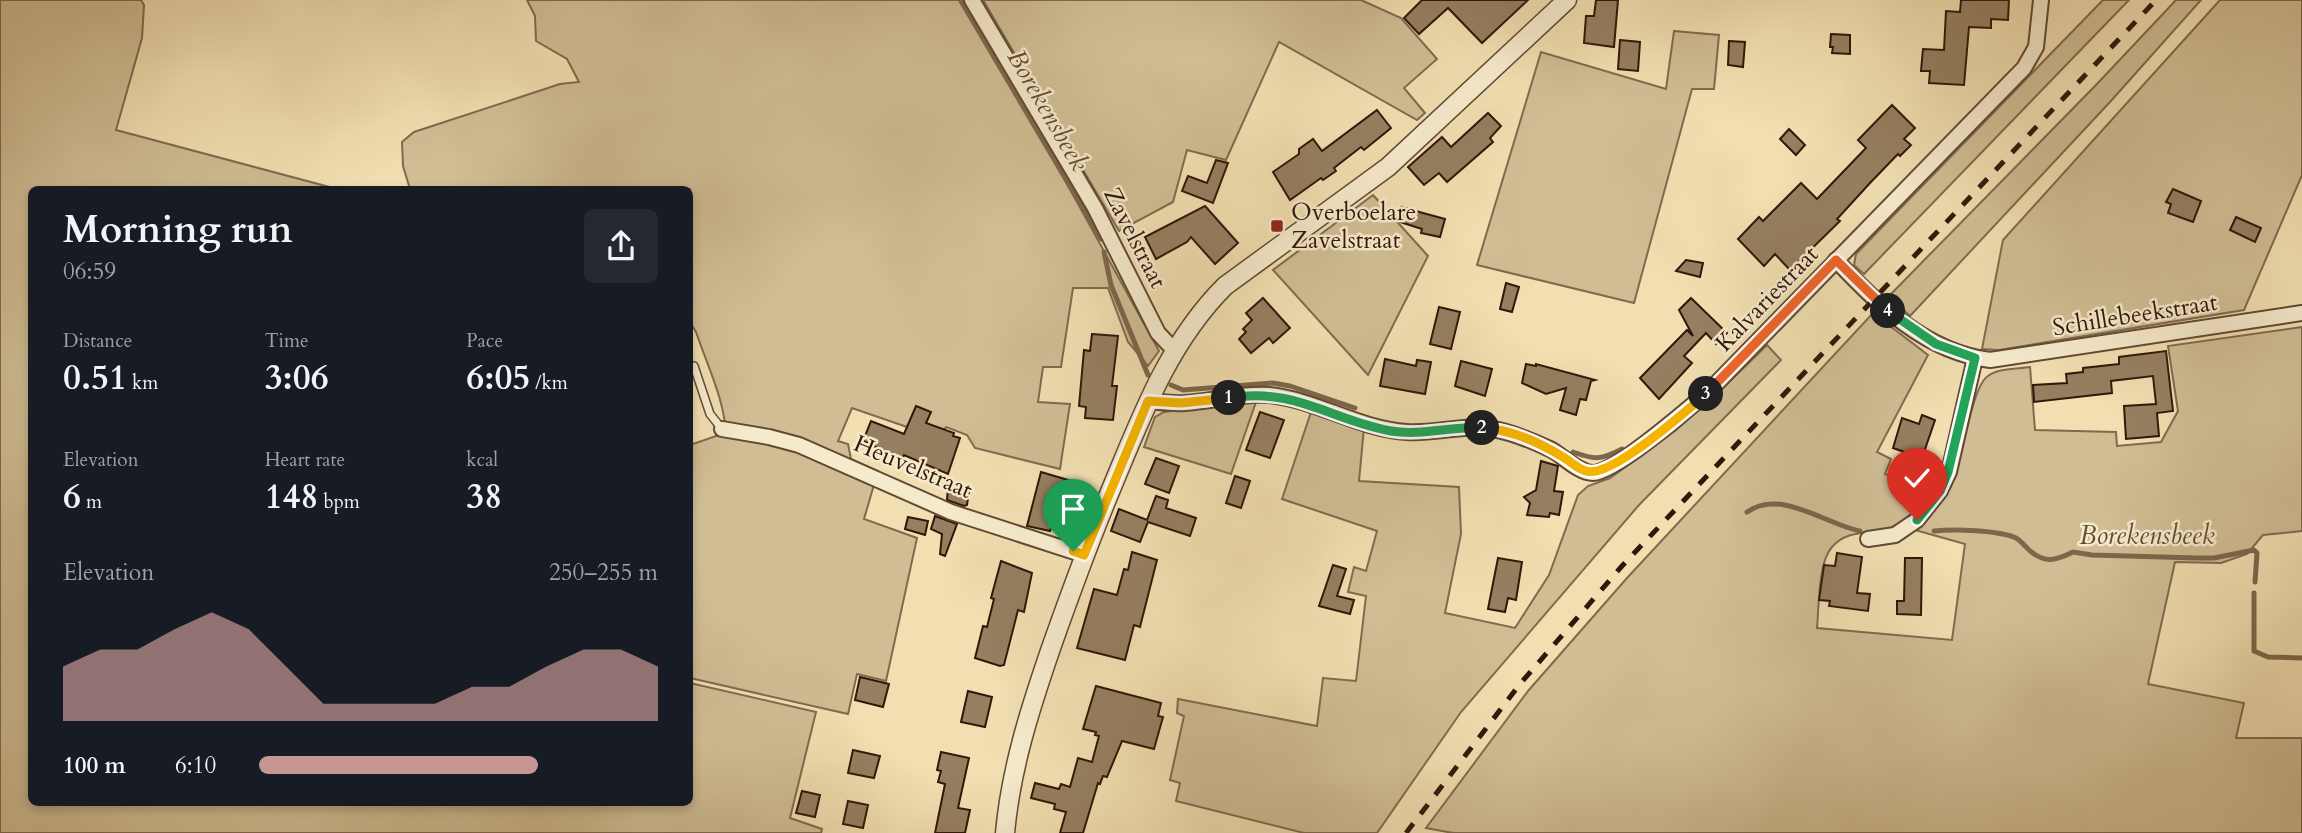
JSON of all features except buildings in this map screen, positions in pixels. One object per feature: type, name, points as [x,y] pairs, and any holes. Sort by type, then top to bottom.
[{"type":"street","name":"Zavelstraat","points":[[972,0],[1095,208],[1158,333],[1174,350]]},
{"type":"street","points":[[1005,833],[1025,723],[1084,555],[1148,401],[1174,350],[1205,306],[1224,286],[1388,167],[1567,0]]},
{"type":"street","name":"Kalvariestraat","points":[[1148,401],[1181,403],[1269,395],[1298,400],[1391,431],[1434,432],[1489,428],[1528,440],[1549,449],[1584,471],[1595,473],[1618,461],[1691,407],[2024,68],[2036,47],[2040,0]]},
{"type":"street","name":"Schillebeekstraat","points":[[1836,260],[1872,296],[1911,328],[1936,344],[1975,358],[1990,360],[2302,313]]},
{"type":"street","points":[[1868,539],[1895,535],[1917,520],[1940,491],[1948,472],[1975,358]]},
{"type":"street","name":"Heuvelstraat","points":[[723,429],[799,445],[951,512],[1084,555]]},
{"type":"lane","points":[[694,366],[710,414],[723,429]]},
{"type":"shaded area","points":[[0,0],[141,0],[144,5],[142,38],[116,130],[326,186],[28,186],[28,806],[693,806],[693,684],[816,712],[790,818],[822,829],[821,833],[0,833]]},
{"type":"shaded area","points":[[527,0],[960,0],[1012,84],[1159,351],[1148,366],[1128,342],[1108,288],[1073,288],[1061,367],[1043,367],[1038,402],[1070,404],[1060,469],[975,448],[967,435],[946,427],[939,438],[852,408],[838,441],[848,444],[851,459],[878,471],[864,519],[917,538],[886,681],[857,674],[848,714],[693,679],[693,444],[716,436],[726,436],[719,396],[693,327],[693,186],[409,186],[403,166],[402,142],[414,132],[560,84],[579,82],[567,59],[536,41],[535,16]]},
{"type":"shaded area","points":[[983,0],[1361,0],[1401,18],[1437,59],[1404,88],[1425,113],[1417,120],[1279,42],[1226,160],[1187,150],[1173,202],[1119,231]]},
{"type":"shaded area","points":[[2103,0],[2129,0],[1864,274],[1854,265],[1856,254]]},
{"type":"shaded area","points":[[2176,0],[2201,0],[2110,102],[1910,316],[1889,296]]},
{"type":"shaded area","points":[[2220,0],[2302,0],[2302,175],[2244,310],[1999,350],[1982,349],[2003,240]]},
{"type":"shaded area","points":[[1674,31],[1719,35],[1714,89],[1692,89],[1634,303],[1477,265],[1541,52],[1666,89]]},
{"type":"shaded area","points":[[1373,195],[1428,256],[1368,375],[1273,270]]},
{"type":"shaded area","points":[[1873,313],[1928,355],[1877,452],[1891,459],[1885,474],[1932,489],[1921,504],[1898,524],[1847,536],[1832,547],[1824,563],[1817,628],[1952,640],[1965,544],[1915,530],[1948,489],[1958,463],[1973,405],[1988,376],[2003,370],[2030,367],[2035,430],[2116,432],[2117,446],[2161,442],[2178,411],[2168,346],[2302,327],[2302,531],[2263,535],[2247,554],[2221,563],[2175,562],[2148,684],[2244,703],[2236,738],[2302,738],[2302,833],[1453,833],[1426,828],[1528,691],[1627,578]]},
{"type":"shaded area","points":[[1767,345],[1781,360],[1639,505],[1461,712],[1377,833],[1304,833],[1176,801],[1180,783],[1170,780],[1184,716],[1177,713],[1178,699],[1317,726],[1323,678],[1356,681],[1366,596],[1348,592],[1354,567],[1366,571],[1377,531],[1282,499],[1312,409],[1364,428],[1359,481],[1459,487],[1461,534],[1445,613],[1515,628],[1549,575],[1578,495],[1588,486],[1610,478],[1675,431]]},
{"type":"shaded area","points":[[1257,399],[1231,474],[1144,447],[1155,417],[1164,412]]},
{"type":"waterway","name":"Borekensbeek","points":[[961,1],[1101,239]]},
{"type":"waterway","name":"Borekensbeek","points":[[1104,252],[1111,285],[1148,375]]},
{"type":"waterway","name":"Borekensbeek","points":[[1171,385],[1183,390],[1273,383],[1355,408]]},
{"type":"waterway","name":"Borekensbeek","points":[[1573,452],[1598,458],[1622,449]]},
{"type":"waterway","name":"Borekensbeek","points":[[1747,512],[1760,506],[1788,506],[1860,531]]},
{"type":"waterway","name":"Borekensbeek","points":[[1934,531],[1976,531],[2008,535],[2018,539],[2039,557],[2050,560],[2073,552],[2092,555],[2214,558],[2254,550],[2257,553],[2255,582]]},
{"type":"waterway","name":"Borekensbeek","points":[[2254,593],[2254,651],[2268,657],[2302,658]]},
{"type":"railway","points":[[1406,833],[1520,684],[1622,566],[2156,0]]},
{"type":"place","name":"Overboelare Zavelstraat","points":[[1277,226]]},
{"type":"route","points":[[1073,551],[1084,555],[1148,401],[1181,403],[1269,395],[1298,400],[1391,431],[1434,432],[1489,428],[1528,440],[1549,449],[1584,471],[1595,473],[1618,461],[1672,423],[1709,391],[1836,260],[1856,281],[1911,328],[1936,344],[1975,358],[1948,472],[1940,491],[1917,520]]}]
